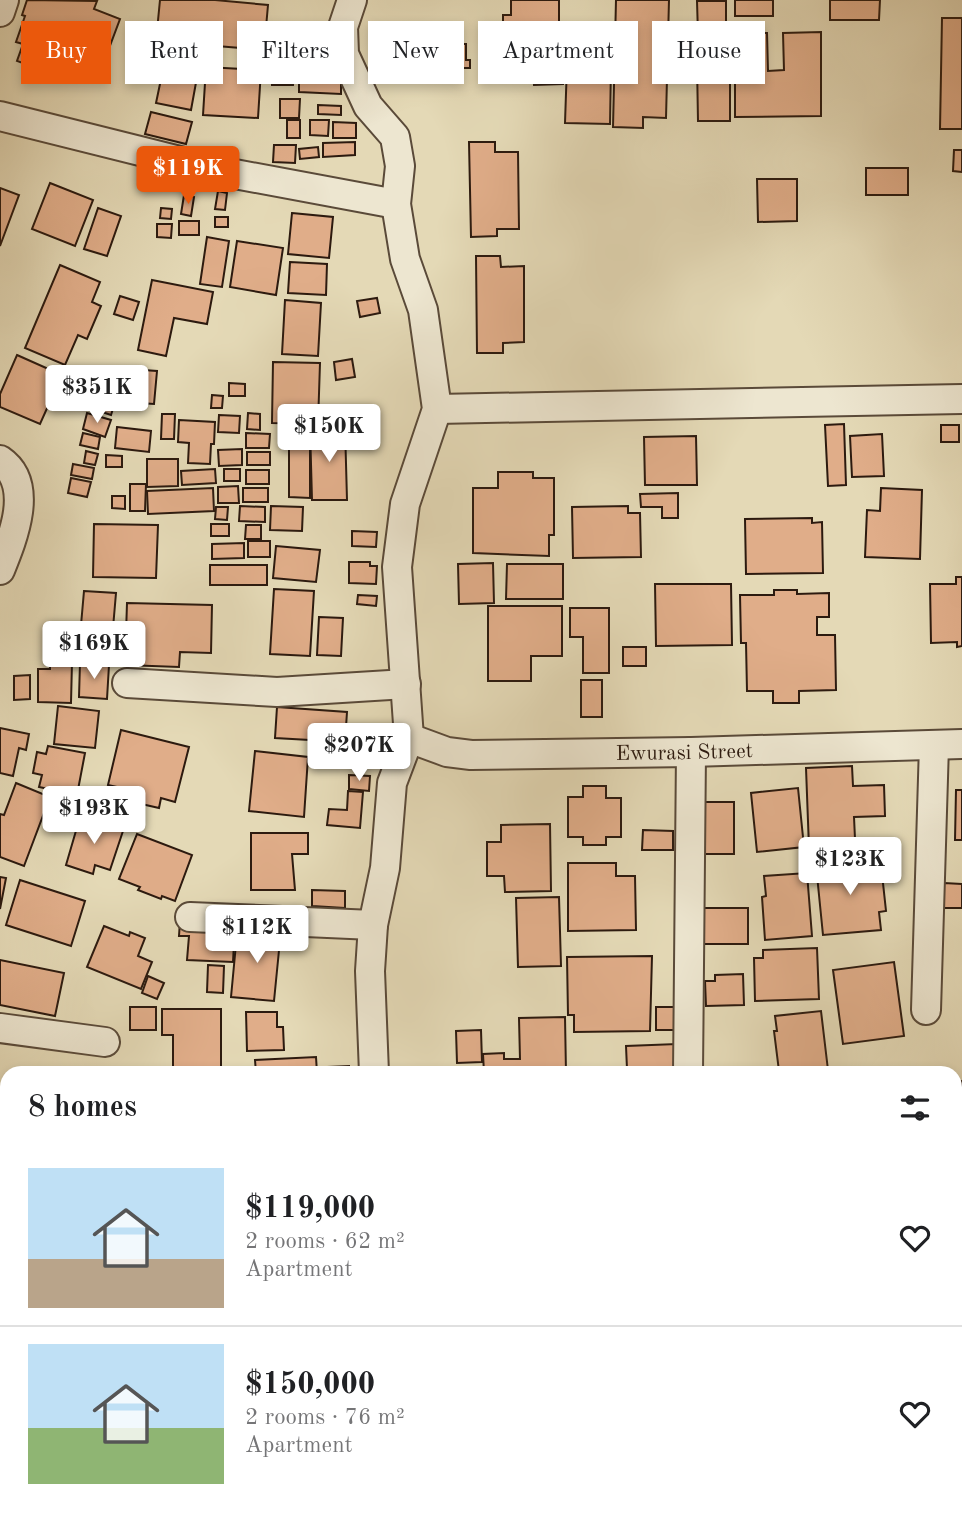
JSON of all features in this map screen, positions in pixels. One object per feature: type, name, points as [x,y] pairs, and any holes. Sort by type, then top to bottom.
[{"type":"street","points":[[0,12],[4,0]]},
{"type":"street","points":[[352,0],[343,27],[344,54],[368,106],[395,137],[400,166],[396,204],[405,259],[423,310],[437,409],[405,504],[397,567],[409,738],[392,783],[385,868],[373,925],[370,971],[374,1066]]},
{"type":"street","points":[[0,116],[224,172],[396,204]]},
{"type":"street","points":[[437,409],[962,399]]},
{"type":"street","points":[[0,460],[12,468],[18,483],[19,508],[0,570]]},
{"type":"street","points":[[127,683],[277,692],[406,684]]},
{"type":"street","name":"Ewurasi Street","points":[[409,738],[447,752],[471,755],[962,744]]},
{"type":"street","points":[[926,1010],[934,745]]},
{"type":"street","points":[[688,1066],[691,752]]},
{"type":"street","points":[[190,917],[373,925]]},
{"type":"street","points":[[0,1028],[105,1042]]},
{"type":"building","points":[[27,0],[97,1],[94,9],[120,19],[111,43],[111,21],[23,21],[25,16],[22,15]]},
{"type":"building","points":[[160,0],[215,0],[268,5],[267,21],[237,21],[237,48],[223,47],[223,21],[158,21]]},
{"type":"building","points":[[511,0],[559,0],[559,21],[503,21],[503,15],[511,15]]},
{"type":"building","points":[[616,0],[669,0],[668,21],[652,21],[652,84],[667,84],[666,118],[643,117],[643,128],[613,127],[614,84],[638,84],[638,21],[616,21]]},
{"type":"building","points":[[735,0],[773,0],[773,16],[735,16]]},
{"type":"building","points":[[830,0],[880,0],[879,20],[830,20]]},
{"type":"building","points":[[697,1],[726,1],[726,21],[698,21]]},
{"type":"building","points":[[942,18],[962,18],[962,129],[940,129]]},
{"type":"building","points":[[21,28],[21,43],[16,42]]},
{"type":"building","points":[[821,32],[821,116],[735,117],[735,84],[765,84],[765,33],[768,71],[784,70],[783,33]]},
{"type":"building","points":[[464,44],[466,60],[470,60],[470,68],[464,68]]},
{"type":"building","points":[[223,68],[237,69],[237,84],[260,84],[258,118],[203,115],[205,84],[223,84]]},
{"type":"building","points":[[160,84],[196,84],[191,110],[156,103]]},
{"type":"building","points":[[299,84],[341,84],[341,94],[299,92]]},
{"type":"building","points":[[566,84],[611,84],[610,124],[565,123]]},
{"type":"building","points":[[697,84],[730,84],[730,121],[698,121]]},
{"type":"building","points":[[280,99],[300,99],[299,118],[280,118]]},
{"type":"building","points":[[318,105],[341,106],[341,115],[318,114]]},
{"type":"building","points":[[151,112],[192,122],[186,144],[145,134]]},
{"type":"building","points":[[287,120],[300,120],[300,138],[287,138]]},
{"type":"building","points":[[310,120],[329,120],[328,136],[310,135]]},
{"type":"building","points":[[333,122],[356,123],[356,138],[333,138]]},
{"type":"building","points":[[355,142],[355,155],[323,157],[323,143]]},
{"type":"building","points":[[469,142],[495,142],[495,152],[518,152],[519,229],[497,229],[497,236],[471,237]]},
{"type":"building","points":[[274,145],[296,145],[295,163],[273,162]]},
{"type":"building","points":[[318,147],[319,157],[300,159],[299,149]]},
{"type":"building","points":[[954,150],[962,150],[962,172],[953,171]]},
{"type":"building","points":[[866,168],[908,168],[908,195],[866,195]]},
{"type":"building","points":[[757,179],[797,179],[797,221],[758,222]]},
{"type":"building","points":[[50,183],[93,200],[75,246],[32,229]]},
{"type":"building","points":[[0,188],[19,195],[0,246]]},
{"type":"building","points":[[218,191],[227,193],[225,210],[215,209]]},
{"type":"building","points":[[184,195],[194,197],[191,216],[181,214]]},
{"type":"building","points":[[98,208],[121,216],[107,256],[84,249]]},
{"type":"building","points":[[161,208],[172,209],[171,219],[160,218]]},
{"type":"building","points":[[292,213],[333,217],[329,258],[288,254]]},
{"type":"building","points":[[215,217],[228,217],[228,227],[215,227]]},
{"type":"building","points":[[179,221],[199,221],[199,235],[179,235]]},
{"type":"building","points":[[157,224],[172,224],[171,238],[157,237]]},
{"type":"building","points":[[207,237],[229,241],[222,287],[200,284]]},
{"type":"building","points":[[237,241],[283,248],[276,295],[230,287]]},
{"type":"building","points":[[476,256],[500,256],[501,267],[524,266],[524,342],[503,343],[503,353],[477,353]]},
{"type":"building","points":[[290,262],[327,264],[326,295],[288,293]]},
{"type":"building","points":[[60,265],[100,282],[92,302],[101,306],[87,339],[78,335],[65,365],[25,348]]},
{"type":"building","points":[[152,280],[213,292],[207,324],[174,318],[166,356],[138,350]]},
{"type":"building","points":[[120,296],[139,302],[133,320],[114,314]]},
{"type":"building","points":[[377,298],[380,313],[360,317],[357,301]]},
{"type":"building","points":[[285,300],[321,303],[318,356],[282,354]]},
{"type":"building","points":[[17,355],[62,375],[40,424],[0,407],[0,394]]},
{"type":"building","points":[[352,359],[355,377],[336,380],[334,362]]},
{"type":"building","points":[[273,362],[320,363],[318,424],[272,423]]},
{"type":"building","points":[[102,368],[120,374],[117,381],[121,383],[111,415],[90,408]]},
{"type":"building","points":[[143,370],[157,371],[154,404],[140,403]]},
{"type":"building","points":[[229,383],[245,384],[245,396],[229,396]]},
{"type":"building","points":[[212,395],[223,396],[222,408],[211,408]]},
{"type":"building","points":[[87,413],[111,420],[105,437],[83,429]]},
{"type":"building","points":[[248,413],[260,414],[260,430],[247,429]]},
{"type":"building","points":[[162,414],[175,414],[174,439],[161,439]]},
{"type":"building","points":[[219,415],[240,416],[239,433],[218,432]]},
{"type":"building","points":[[179,420],[215,422],[210,464],[188,463],[189,443],[178,442]]},
{"type":"building","points":[[844,424],[846,485],[828,486],[825,425]]},
{"type":"building","points":[[941,425],[959,425],[959,442],[941,442]]},
{"type":"building","points":[[117,427],[151,431],[149,452],[115,448]]},
{"type":"building","points":[[345,427],[347,500],[312,500],[310,428]]},
{"type":"building","points":[[289,429],[310,429],[310,498],[289,497]]},
{"type":"building","points":[[83,433],[100,437],[98,449],[80,445]]},
{"type":"building","points":[[246,433],[270,434],[269,448],[246,448]]},
{"type":"building","points":[[882,434],[884,476],[852,477],[850,436]]},
{"type":"building","points":[[696,436],[697,485],[645,485],[644,437]]},
{"type":"building","points":[[242,449],[242,465],[219,466],[218,450]]},
{"type":"building","points":[[86,451],[98,454],[95,465],[84,463]]},
{"type":"building","points":[[247,452],[270,452],[270,465],[247,465]]},
{"type":"building","points":[[106,455],[122,456],[122,467],[106,467]]},
{"type":"building","points":[[147,459],[178,459],[178,486],[147,487]]},
{"type":"building","points":[[73,464],[94,468],[92,479],[71,475]]},
{"type":"building","points":[[215,469],[216,483],[182,485],[181,471]]},
{"type":"building","points":[[224,469],[240,469],[240,481],[224,481]]},
{"type":"building","points":[[246,470],[269,470],[269,484],[246,484]]},
{"type":"building","points":[[498,472],[533,472],[533,478],[554,478],[554,535],[549,535],[549,556],[473,553],[473,488],[498,488]]},
{"type":"building","points":[[71,478],[91,482],[87,497],[68,493]]},
{"type":"building","points":[[130,484],[146,484],[145,511],[130,511]]},
{"type":"building","points":[[238,486],[239,503],[218,503],[218,487]]},
{"type":"building","points":[[213,488],[214,511],[148,514],[147,491]]},
{"type":"building","points":[[243,488],[268,488],[268,502],[243,502]]},
{"type":"building","points":[[881,488],[922,490],[920,559],[865,557],[867,510],[880,511]]},
{"type":"building","points":[[678,493],[678,518],[662,518],[662,507],[641,507],[640,494]]},
{"type":"building","points":[[112,496],[125,496],[125,509],[112,508]]},
{"type":"building","points":[[240,506],[265,507],[265,522],[239,521]]},
{"type":"building","points":[[271,506],[303,507],[302,531],[270,530]]},
{"type":"building","points":[[628,506],[628,513],[640,513],[641,557],[573,558],[572,507]]},
{"type":"building","points":[[216,507],[228,507],[227,520],[215,519]]},
{"type":"building","points":[[812,518],[812,523],[822,522],[823,573],[746,574],[745,519]]},
{"type":"building","points":[[94,524],[158,525],[156,578],[93,577]]},
{"type":"building","points":[[211,524],[229,524],[229,536],[211,536]]},
{"type":"building","points":[[246,525],[261,525],[261,539],[245,539]]},
{"type":"building","points":[[352,531],[377,532],[376,547],[352,546]]},
{"type":"building","points":[[248,541],[270,541],[270,557],[248,557]]},
{"type":"building","points":[[244,543],[244,558],[212,559],[212,544]]},
{"type":"building","points":[[276,546],[320,550],[316,582],[273,578]]},
{"type":"building","points":[[349,562],[370,562],[370,566],[377,566],[376,584],[349,583]]},
{"type":"building","points":[[493,563],[494,603],[459,604],[458,564]]},
{"type":"building","points":[[507,564],[563,564],[563,599],[506,599]]},
{"type":"building","points":[[210,565],[267,565],[267,585],[210,585]]},
{"type":"building","points":[[956,577],[962,577],[962,646],[957,647],[957,642],[931,643],[930,584],[956,584]]},
{"type":"building","points":[[655,584],[731,584],[732,645],[656,646]]},
{"type":"building","points":[[274,589],[314,591],[310,656],[270,654]]},
{"type":"building","points":[[774,590],[797,590],[797,594],[829,593],[829,617],[817,617],[817,635],[835,635],[836,690],[799,691],[799,703],[773,703],[773,691],[747,691],[746,643],[741,643],[740,595],[774,595]]},
{"type":"building","points":[[84,591],[116,593],[113,628],[81,625]]},
{"type":"building","points":[[358,595],[377,596],[376,606],[357,604]]},
{"type":"building","points":[[127,603],[212,605],[211,653],[180,652],[179,667],[125,665]]},
{"type":"building","points":[[488,606],[562,606],[562,656],[531,656],[531,681],[488,681]]},
{"type":"building","points":[[570,608],[609,608],[609,673],[583,673],[583,637],[570,637]]},
{"type":"building","points":[[319,617],[343,618],[341,656],[317,655]]},
{"type":"building","points":[[623,647],[646,647],[646,666],[623,666]]},
{"type":"building","points":[[50,662],[72,662],[71,703],[38,702],[38,669],[50,669]]},
{"type":"building","points":[[80,663],[109,665],[107,699],[79,697]]},
{"type":"building","points":[[30,675],[30,699],[14,700],[14,676]]},
{"type":"building","points":[[581,680],[602,680],[602,717],[581,717]]},
{"type":"building","points":[[58,706],[99,711],[95,748],[54,744]]},
{"type":"building","points":[[277,707],[347,712],[345,742],[275,738]]},
{"type":"building","points":[[0,728],[29,734],[26,750],[19,748],[13,776],[0,773]]},
{"type":"building","points":[[121,730],[189,747],[175,802],[161,798],[159,808],[115,798],[117,787],[108,785]]},
{"type":"building","points":[[48,746],[85,753],[77,795],[39,787],[42,775],[33,773],[37,752],[46,754]]},
{"type":"building","points":[[255,751],[308,757],[304,817],[249,811]]},
{"type":"building","points":[[852,766],[853,786],[884,785],[885,816],[854,817],[855,839],[835,840],[835,847],[809,848],[806,768]]},
{"type":"building","points":[[349,775],[370,776],[369,791],[349,789]]},
{"type":"building","points":[[16,783],[50,797],[24,866],[0,857],[0,814],[4,815]]},
{"type":"building","points":[[583,786],[606,786],[606,798],[621,798],[621,837],[606,837],[606,845],[583,845],[583,837],[568,837],[568,797],[583,797]]},
{"type":"building","points":[[798,788],[804,847],[757,852],[751,793]]},
{"type":"building","points":[[956,790],[962,790],[962,840],[955,840]]},
{"type":"building","points":[[348,791],[363,792],[360,828],[327,825],[329,809],[347,810]]},
{"type":"building","points":[[697,802],[734,802],[734,854],[697,854]]},
{"type":"building","points":[[80,817],[123,831],[110,870],[95,865],[93,874],[66,865]]},
{"type":"building","points":[[550,824],[551,891],[505,892],[504,876],[487,876],[487,842],[501,842],[501,825]]},
{"type":"building","points":[[643,830],[673,831],[673,850],[642,850]]},
{"type":"building","points":[[251,833],[308,833],[308,854],[292,854],[295,890],[251,890]]},
{"type":"building","points":[[137,834],[192,855],[175,901],[138,890],[140,887],[119,879]]},
{"type":"building","points":[[875,860],[876,875],[882,874],[886,911],[879,912],[881,930],[823,935],[816,865]]},
{"type":"building","points":[[568,863],[616,863],[616,876],[635,876],[636,930],[568,931]]},
{"type":"building","points":[[807,873],[812,936],[765,940],[762,897],[766,896],[764,876]]},
{"type":"building","points":[[0,877],[6,878],[0,909]]},
{"type":"building","points":[[20,880],[85,901],[71,946],[6,925]]},
{"type":"building","points":[[944,883],[962,884],[962,908],[944,908]]},
{"type":"building","points":[[312,890],[345,891],[345,908],[312,906]]},
{"type":"building","points":[[559,897],[561,966],[518,967],[516,898]]},
{"type":"building","points":[[699,908],[748,908],[748,944],[698,944]]},
{"type":"building","points":[[180,921],[235,924],[233,962],[187,960],[189,936],[179,936]]},
{"type":"building","points":[[104,926],[129,936],[130,932],[145,938],[138,956],[152,962],[141,989],[87,967]]},
{"type":"building","points":[[246,927],[281,930],[274,1001],[231,997],[236,944],[244,945]]},
{"type":"building","points":[[817,948],[819,999],[755,1001],[754,958],[763,958],[763,950]]},
{"type":"building","points":[[652,956],[650,1031],[574,1032],[574,1015],[568,1015],[567,957]]},
{"type":"building","points":[[0,960],[64,973],[55,1016],[0,1005]]},
{"type":"building","points":[[894,962],[904,1036],[843,1044],[833,970]]},
{"type":"building","points":[[208,965],[224,966],[223,993],[207,992]]},
{"type":"building","points":[[743,974],[744,1005],[706,1006],[705,981],[715,981],[715,975]]},
{"type":"building","points":[[148,976],[164,983],[157,999],[142,993]]},
{"type":"building","points":[[130,1007],[156,1007],[156,1030],[130,1030]]},
{"type":"building","points":[[656,1007],[679,1007],[679,1030],[656,1030]]},
{"type":"building","points":[[162,1009],[221,1009],[221,1066],[173,1066],[173,1035],[162,1035]]},
{"type":"building","points":[[821,1011],[828,1066],[778,1066],[775,1016]]},
{"type":"building","points":[[246,1012],[277,1012],[277,1027],[283,1027],[284,1050],[247,1051]]},
{"type":"building","points":[[565,1017],[566,1066],[484,1066],[483,1054],[504,1053],[504,1059],[520,1059],[519,1018]]},
{"type":"building","points":[[481,1030],[482,1062],[457,1063],[456,1031]]},
{"type":"building","points":[[677,1044],[678,1066],[627,1066],[626,1046]]},
{"type":"building","points":[[316,1057],[317,1066],[255,1066],[255,1060]]}]
